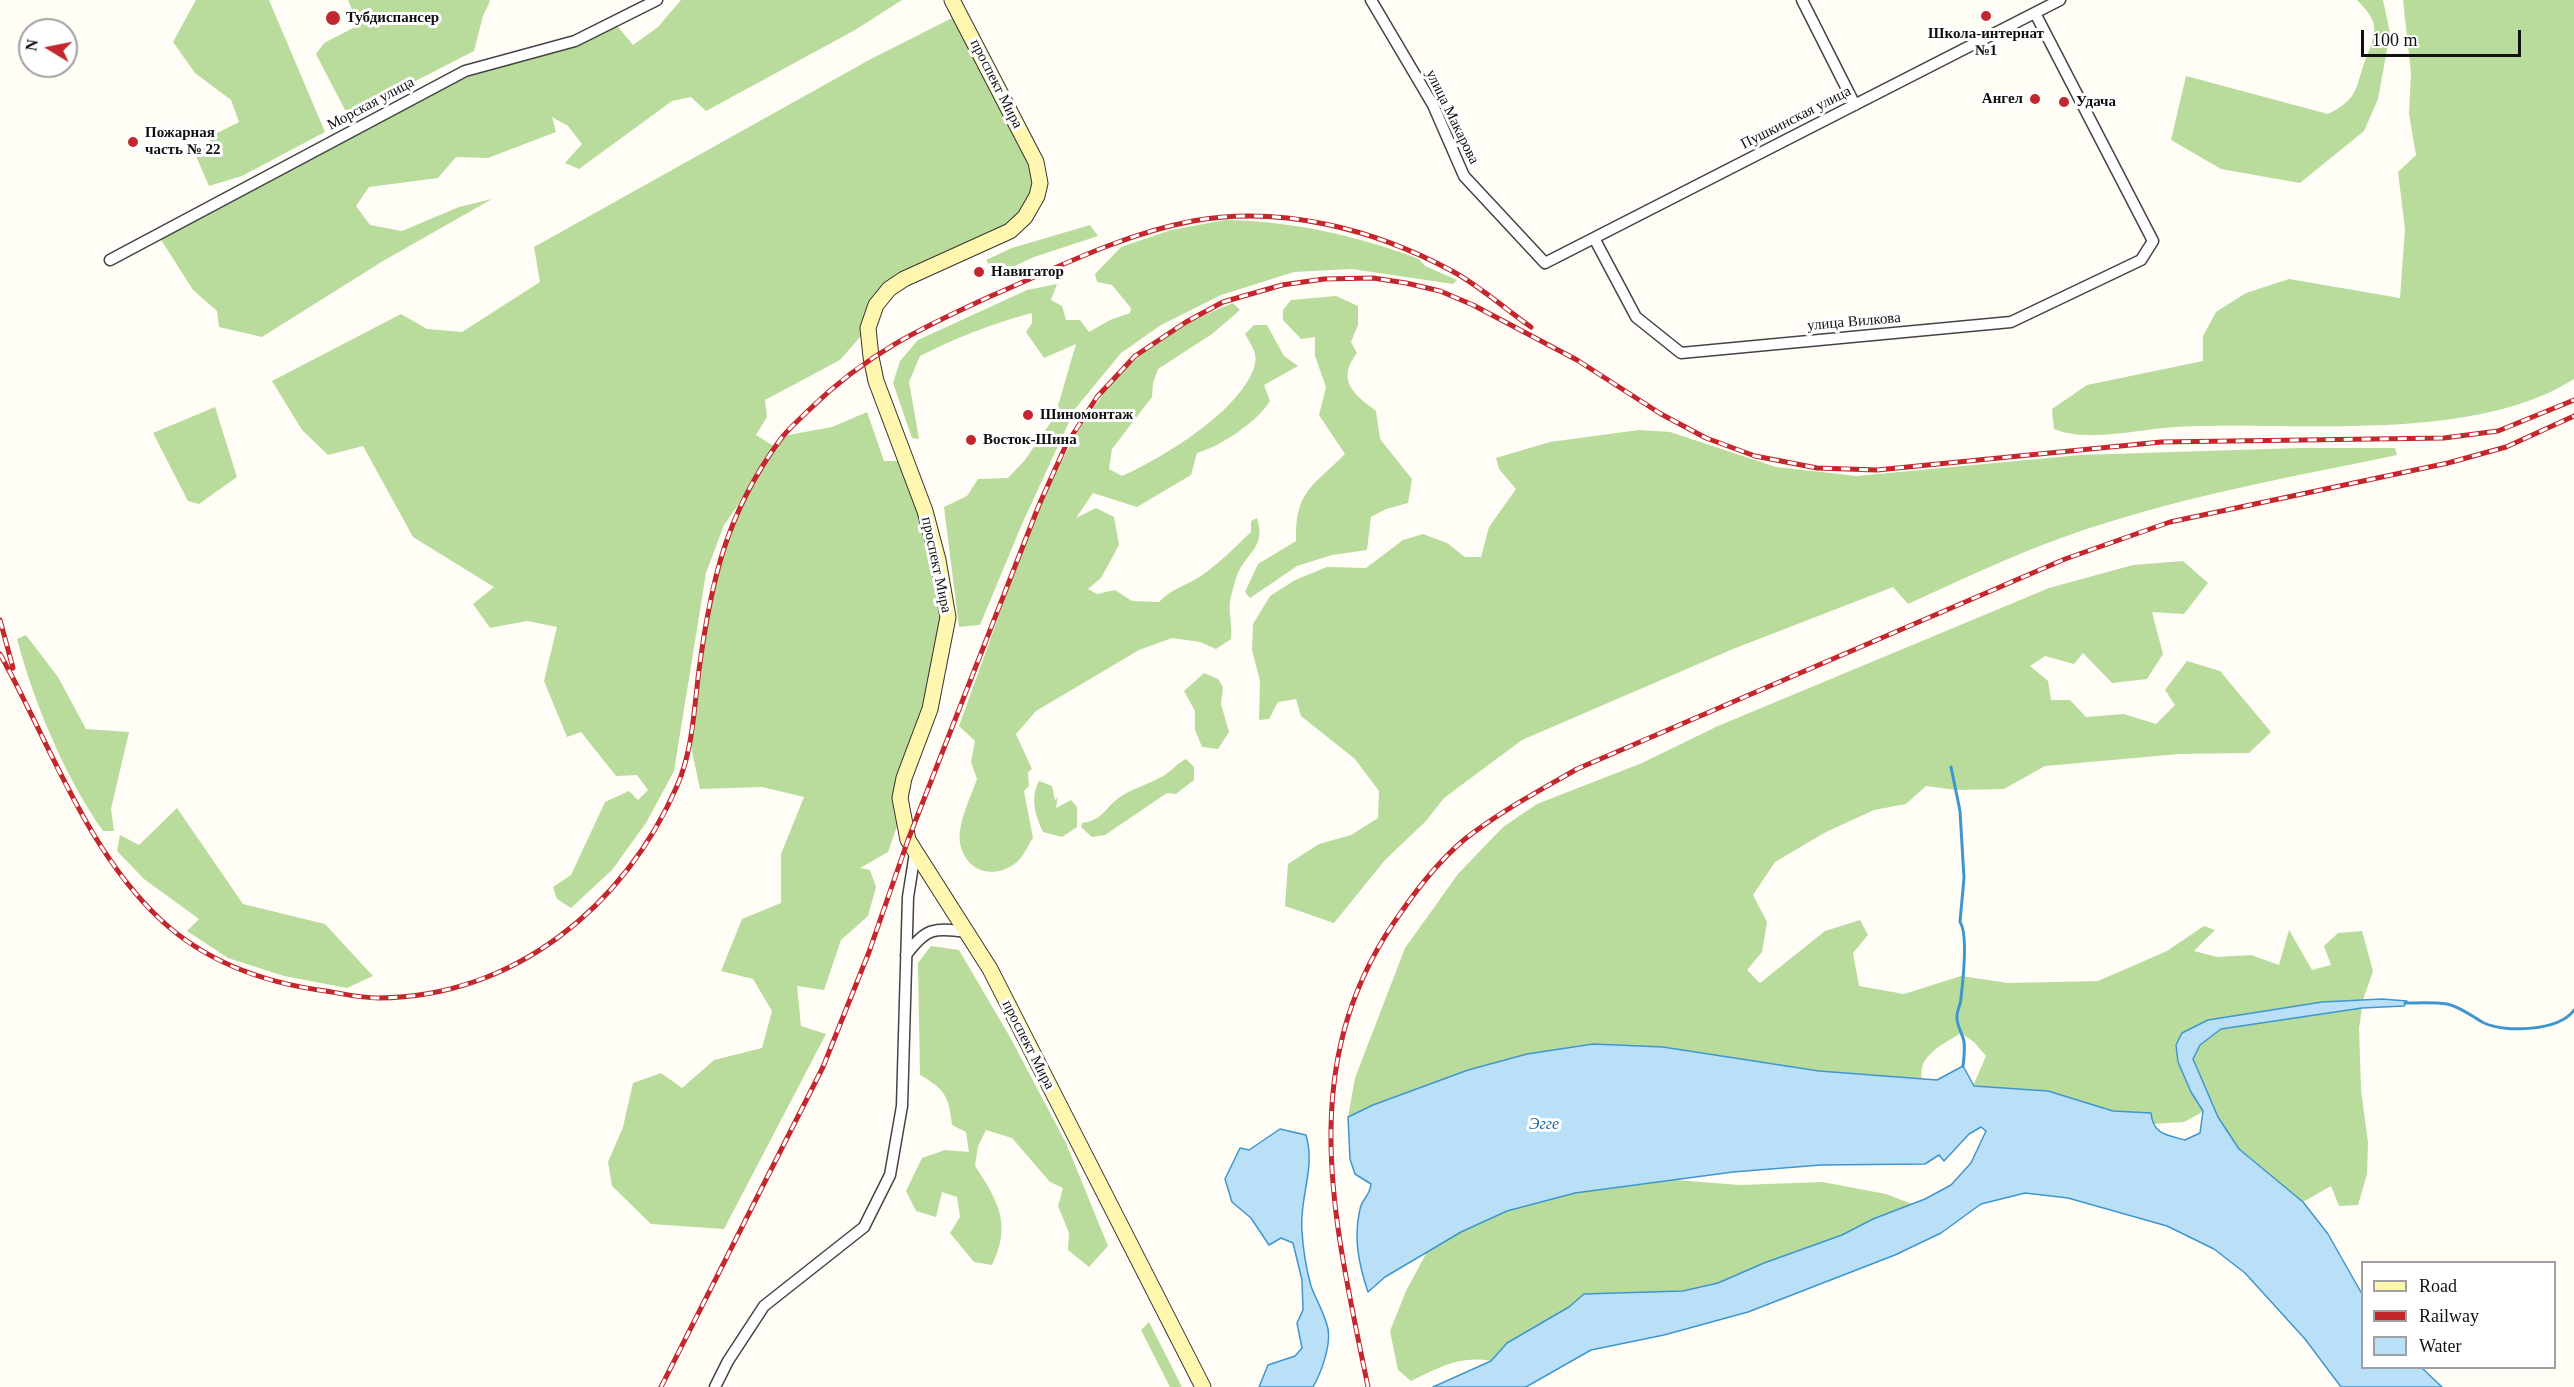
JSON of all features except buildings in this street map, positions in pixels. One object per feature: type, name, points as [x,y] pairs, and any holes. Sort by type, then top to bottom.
[{"type":"main road","name":"проспект Мира","points":[[952,0],[1036,162],[1040,183],[1037,196],[1026,217],[1010,231],[904,279],[890,289],[876,305],[868,328],[876,381],[925,511],[938,560],[948,617],[930,709],[904,778],[900,798],[908,840],[990,969],[1203,1387]]},
{"type":"street","name":"Морская улица","points":[[110,260],[465,71],[575,41],[657,0]]},
{"type":"street","name":"улица Макарова","points":[[1371,0],[1432,105],[1464,176],[1545,263]]},
{"type":"street","points":[[1802,0],[1856,105]]},
{"type":"street","name":"Пушкинская улица","points":[[1545,263],[2060,0]]},
{"type":"street","name":"улица Вилкова","points":[[1594,238],[1636,317],[1682,353],[2011,322],[2141,260],[2153,241],[2035,13]]},
{"type":"street","points":[[715,1387],[728,1361],[764,1306],[864,1227],[890,1175],[902,1106],[905,955],[908,897],[915,853]]},
{"type":"street","points":[[905,955],[921,934],[942,928],[967,932]]},
{"type":"green space","points":[[196,0],[269,0],[325,132],[242,176],[209,186],[196,156],[217,133],[239,122],[231,100],[195,73],[173,42]]},
{"type":"green space","points":[[348,0],[490,1],[483,16],[474,51],[353,113],[345,110],[316,54],[324,43],[359,25]]},
{"type":"green space","points":[[681,0],[902,0],[855,30],[706,111],[691,97],[672,101],[579,169],[565,163],[582,144],[568,126],[552,117],[556,132],[488,158],[456,157],[438,178],[369,187],[356,206],[370,225],[402,231],[459,207],[492,199],[383,261],[262,337],[219,327],[217,311],[193,290],[158,235],[465,71],[575,41],[614,22],[633,45],[658,27]]},
{"type":"green space","points":[[2357,0],[2383,0],[2390,33],[2378,99],[2364,131],[2300,183],[2221,169],[2171,140],[2186,76],[2328,114],[2346,103],[2355,91],[2374,34],[2370,15]]},
{"type":"green space","points":[[2403,0],[2574,0],[2574,379],[2532,399],[2485,413],[2434,421],[2381,425],[2176,427],[2098,435],[2067,433],[2054,429],[2052,409],[2087,385],[2203,361],[2203,336],[2216,312],[2246,293],[2289,279],[2400,298],[2405,229],[2398,172],[2416,155],[2409,114],[2411,73]]},
{"type":"green space","points":[[960,14],[1040,183],[1025,217],[904,279],[868,328],[840,360],[765,400],[767,417],[756,435],[775,447],[783,436],[832,427],[867,412],[884,461],[907,461],[946,598],[902,812],[888,852],[860,868],[870,870],[876,887],[868,916],[841,940],[824,990],[797,986],[801,1026],[826,1034],[724,1229],[651,1224],[612,1186],[608,1162],[623,1127],[633,1083],[661,1073],[682,1088],[714,1060],[762,1048],[772,1011],[753,979],[721,971],[742,919],[781,903],[781,854],[804,797],[762,787],[700,789],[690,742],[705,623],[715,572],[724,541],[745,495],[724,525],[706,573],[674,771],[646,823],[612,870],[571,908],[557,899],[553,887],[571,875],[605,802],[629,791],[638,800],[648,790],[637,775],[616,776],[581,732],[567,737],[544,681],[557,627],[527,621],[490,628],[473,604],[494,587],[413,537],[363,446],[328,455],[302,430],[272,381],[401,314],[427,329],[462,332],[540,282],[534,247],[869,60]]},
{"type":"green space","points":[[1225,220],[1299,226],[1347,236],[1419,259],[1425,266],[1457,280],[1453,284],[1352,269],[1294,272],[1221,295],[1161,325],[1121,353],[1075,409],[1022,524],[980,625],[959,627],[944,507],[967,496],[978,479],[1008,478],[1025,460],[1055,416],[1076,344],[1044,358],[1026,332],[1032,323],[1032,313],[975,331],[920,356],[909,382],[919,439],[912,438],[893,383],[900,361],[918,340],[1027,290],[1057,284],[1051,300],[1062,306],[1066,320],[1080,320],[1089,332],[1110,320],[1130,313],[1131,308],[1112,285],[1097,282],[1095,274],[1121,247],[1171,230]]},
{"type":"green space","points":[[1090,225],[1098,236],[1034,257],[995,275],[986,260],[1012,248]]},
{"type":"green space","points":[[1336,296],[1358,306],[1358,325],[1351,342],[1357,353],[1348,371],[1348,379],[1350,386],[1360,399],[1376,411],[1380,439],[1412,479],[1408,503],[1386,509],[1371,517],[1367,550],[1332,555],[1297,566],[1250,598],[1245,592],[1258,564],[1296,541],[1296,524],[1302,500],[1315,483],[1345,454],[1319,415],[1326,387],[1315,356],[1315,337],[1301,339],[1283,320],[1283,310],[1291,300]]},
{"type":"green space","points":[[1233,303],[1240,310],[1212,334],[1158,369],[1153,383],[1152,397],[1112,449],[1109,469],[1122,476],[1158,458],[1218,415],[1248,381],[1255,364],[1254,352],[1245,334],[1254,325],[1267,325],[1284,356],[1298,366],[1264,385],[1270,401],[1248,425],[1217,445],[1197,453],[1191,475],[1137,507],[1093,493],[1076,518],[1096,508],[1114,517],[1119,545],[1101,578],[1088,589],[1097,594],[1115,590],[1132,601],[1159,602],[1167,594],[1196,579],[1218,563],[1251,532],[1251,521],[1257,518],[1258,542],[1238,573],[1231,596],[1231,639],[1216,649],[1200,642],[1172,638],[1139,650],[1036,711],[1016,734],[1032,769],[1028,772],[1029,786],[1024,791],[1033,838],[1019,860],[1008,868],[991,872],[975,867],[963,853],[960,836],[962,819],[977,779],[971,762],[975,741],[959,726],[1046,494],[1075,436],[1112,383],[1157,342],[1181,327]]},
{"type":"green space","points":[[215,407],[237,477],[199,504],[188,501],[153,433]]},
{"type":"green space","points":[[1639,430],[1670,432],[1776,467],[1857,476],[2080,455],[2299,448],[2395,448],[2397,455],[2253,485],[2147,511],[2086,529],[2034,548],[1908,604],[1893,587],[1733,649],[1522,740],[1444,798],[1426,821],[1385,860],[1334,923],[1285,906],[1288,864],[1319,844],[1351,835],[1378,818],[1379,791],[1355,759],[1301,716],[1296,699],[1278,702],[1269,719],[1259,720],[1260,681],[1252,650],[1253,624],[1270,596],[1295,580],[1327,567],[1366,568],[1403,540],[1423,534],[1447,543],[1465,557],[1481,557],[1489,527],[1516,489],[1499,469],[1496,458],[1550,442]]},
{"type":"green space","points":[[2183,561],[2208,583],[2184,614],[2152,612],[2163,654],[2147,679],[2112,683],[2083,653],[2074,664],[2045,656],[2030,666],[2048,681],[2051,700],[2070,700],[2086,717],[2124,714],[2156,724],[2175,705],[2165,690],[2187,661],[2220,671],[2271,732],[2249,753],[2179,754],[2045,766],[2004,789],[1956,790],[1926,786],[1906,804],[1874,810],[1826,832],[1775,862],[1753,895],[1767,922],[1762,952],[1747,970],[1760,983],[1825,931],[1860,920],[1868,935],[1853,953],[1859,986],[1904,994],[1961,976],[2008,983],[2098,981],[2167,951],[2204,926],[2215,930],[2194,951],[2217,957],[2251,955],[2279,965],[2289,930],[2312,970],[2331,965],[2324,946],[2338,933],[2362,931],[2373,971],[2363,1000],[2322,1002],[2182,1033],[2191,1092],[2204,1111],[2184,1122],[2152,1124],[2151,1113],[2113,1111],[2048,1091],[1973,1086],[1986,1056],[1974,1042],[1961,1033],[1933,1051],[1924,1063],[1922,1079],[1819,1071],[1593,1044],[1527,1054],[1468,1070],[1373,1105],[1348,1117],[1355,1078],[1405,948],[1458,874],[1503,827],[1537,804],[1642,763],[1718,726],[2049,588],[2133,565]]},
{"type":"green space","points":[[26,635],[58,677],[86,729],[129,732],[111,809],[114,831],[103,831],[76,787],[52,739],[32,688],[17,639]]},
{"type":"green space","points":[[1204,673],[1218,679],[1223,687],[1221,704],[1229,732],[1218,749],[1202,747],[1195,730],[1195,711],[1184,691]]},
{"type":"green space","points":[[1186,759],[1194,767],[1194,780],[1176,794],[1167,793],[1105,835],[1092,837],[1081,827],[1082,823],[1095,819],[1120,797],[1163,776]]},
{"type":"green space","points":[[1039,781],[1052,786],[1055,800],[1058,797],[1056,808],[1071,800],[1077,807],[1077,827],[1062,837],[1043,832],[1040,826],[1034,800]]},
{"type":"green space","points":[[177,808],[243,904],[325,924],[373,976],[347,988],[284,976],[228,958],[187,931],[199,919],[144,879],[117,851],[120,835],[139,845]]},
{"type":"green space","points":[[931,946],[959,950],[1010,1037],[1066,1143],[1108,1246],[1089,1267],[1068,1250],[1069,1233],[1058,1206],[1063,1188],[1050,1182],[1012,1138],[986,1130],[978,1146],[975,1166],[990,1190],[1000,1213],[1001,1237],[992,1265],[974,1262],[950,1233],[960,1217],[957,1197],[942,1192],[936,1217],[916,1211],[906,1191],[922,1158],[945,1150],[969,1152],[966,1132],[952,1125],[944,1095],[935,1085],[920,1075],[918,963]]},
{"type":"green space","points":[[2362,1008],[2359,1028],[2361,1090],[2368,1143],[2367,1174],[2358,1205],[2339,1206],[2331,1186],[2303,1202],[2239,1149],[2218,1117],[2193,1059],[2200,1045],[2220,1029]]},
{"type":"green space","points":[[1675,1180],[1740,1185],[1822,1182],[1886,1194],[1912,1204],[1873,1219],[1842,1235],[1764,1263],[1718,1283],[1683,1291],[1585,1294],[1570,1307],[1507,1343],[1491,1361],[1459,1361],[1411,1381],[1398,1370],[1390,1331],[1406,1291],[1427,1252],[1461,1232],[1507,1211],[1575,1193]]},
{"type":"green space","points":[[1149,1322],[1182,1387],[1170,1387],[1141,1330]]},
{"type":"water","name":"Эгге","points":[[2382,999],[2407,1001],[2404,1006],[2362,1008],[2221,1029],[2200,1045],[2193,1059],[2218,1117],[2239,1149],[2303,1202],[2328,1234],[2361,1292],[2361,1369],[2423,1369],[2442,1387],[2341,1387],[2305,1339],[2245,1273],[2214,1249],[2167,1226],[2068,1198],[2025,1193],[1981,1204],[1941,1233],[1895,1255],[1748,1312],[1664,1335],[1591,1350],[1526,1387],[1433,1387],[1491,1361],[1507,1343],[1569,1307],[1584,1294],[1683,1291],[1718,1283],[1764,1263],[1842,1235],[1873,1219],[1925,1199],[1951,1185],[1971,1163],[1986,1131],[1981,1127],[1969,1134],[1944,1161],[1939,1155],[1925,1164],[1821,1165],[1733,1172],[1575,1193],[1507,1211],[1461,1232],[1385,1277],[1368,1292],[1362,1272],[1357,1240],[1358,1219],[1371,1184],[1355,1174],[1350,1159],[1348,1117],[1373,1105],[1468,1070],[1527,1054],[1593,1044],[1663,1047],[1819,1071],[1937,1080],[1963,1066],[1974,1086],[2048,1091],[2113,1111],[2151,1113],[2154,1125],[2158,1129],[2166,1135],[2185,1140],[2200,1133],[2203,1111],[2191,1092],[2178,1062],[2176,1045],[2182,1033],[2208,1020],[2322,1002]]},
{"type":"water","points":[[1280,1129],[1306,1135],[1309,1147],[1302,1219],[1303,1245],[1311,1286],[1325,1318],[1329,1336],[1325,1359],[1313,1387],[1259,1387],[1268,1365],[1295,1356],[1302,1348],[1297,1323],[1303,1310],[1302,1280],[1293,1243],[1281,1238],[1269,1245],[1251,1218],[1232,1202],[1225,1179],[1240,1148],[1249,1150]]},
{"type":"waterway","points":[[1951,767],[1960,811],[1964,878],[1960,922],[1964,937],[1964,958],[1961,1000],[1957,1019],[1964,1042],[1963,1066]]},
{"type":"waterway","points":[[2405,1003],[2452,1005],[2484,1023],[2518,1029],[2545,1026],[2557,1022],[2574,1010]]},
{"type":"railway","points":[[0,654],[71,794],[111,861],[134,892],[179,935],[217,959],[238,969],[281,983],[373,998],[428,994],[475,981],[519,962],[559,937],[595,906],[627,870],[655,830],[682,772],[690,743],[709,607],[724,549],[746,495],[762,467],[790,428],[852,373],[895,344],[991,296],[1115,243],[1193,221],[1260,216],[1326,224],[1391,243],[1452,271],[1531,327]]},
{"type":"railway","points":[[661,1387],[823,1067],[869,952],[908,840],[1039,505],[1066,445],[1097,397],[1135,356],[1186,322],[1223,302],[1282,285],[1324,279],[1373,278],[1440,291],[1473,305],[1577,360],[1661,414],[1706,438],[1755,456],[1817,468],[1877,470],[2161,442],[2444,438],[2498,431],[2574,400]]},
{"type":"railway","points":[[1368,1387],[1355,1325],[1335,1202],[1331,1143],[1334,1084],[1346,1025],[1368,968],[1416,892],[1439,864],[1465,839],[1505,811],[1577,769],[2065,559],[2170,522],[2448,463],[2506,447],[2574,416]]},
{"type":"railway","points":[[0,620],[13,668]]},
{"type":"place","name":"Школа-интернат №1","points":[[1986,16]]},
{"type":"place","name":"Тубдиспансер","points":[[333,18]]},
{"type":"place","name":"Ангел","points":[[2035,99]]},
{"type":"place","name":"Удача","points":[[2064,102]]},
{"type":"place","name":"Пожарная часть № 22","points":[[133,142]]},
{"type":"place","name":"Навигатор","points":[[979,272]]},
{"type":"place","name":"Шиномонтаж","points":[[1028,415]]},
{"type":"place","name":"Восток-Шина","points":[[971,440]]}]
